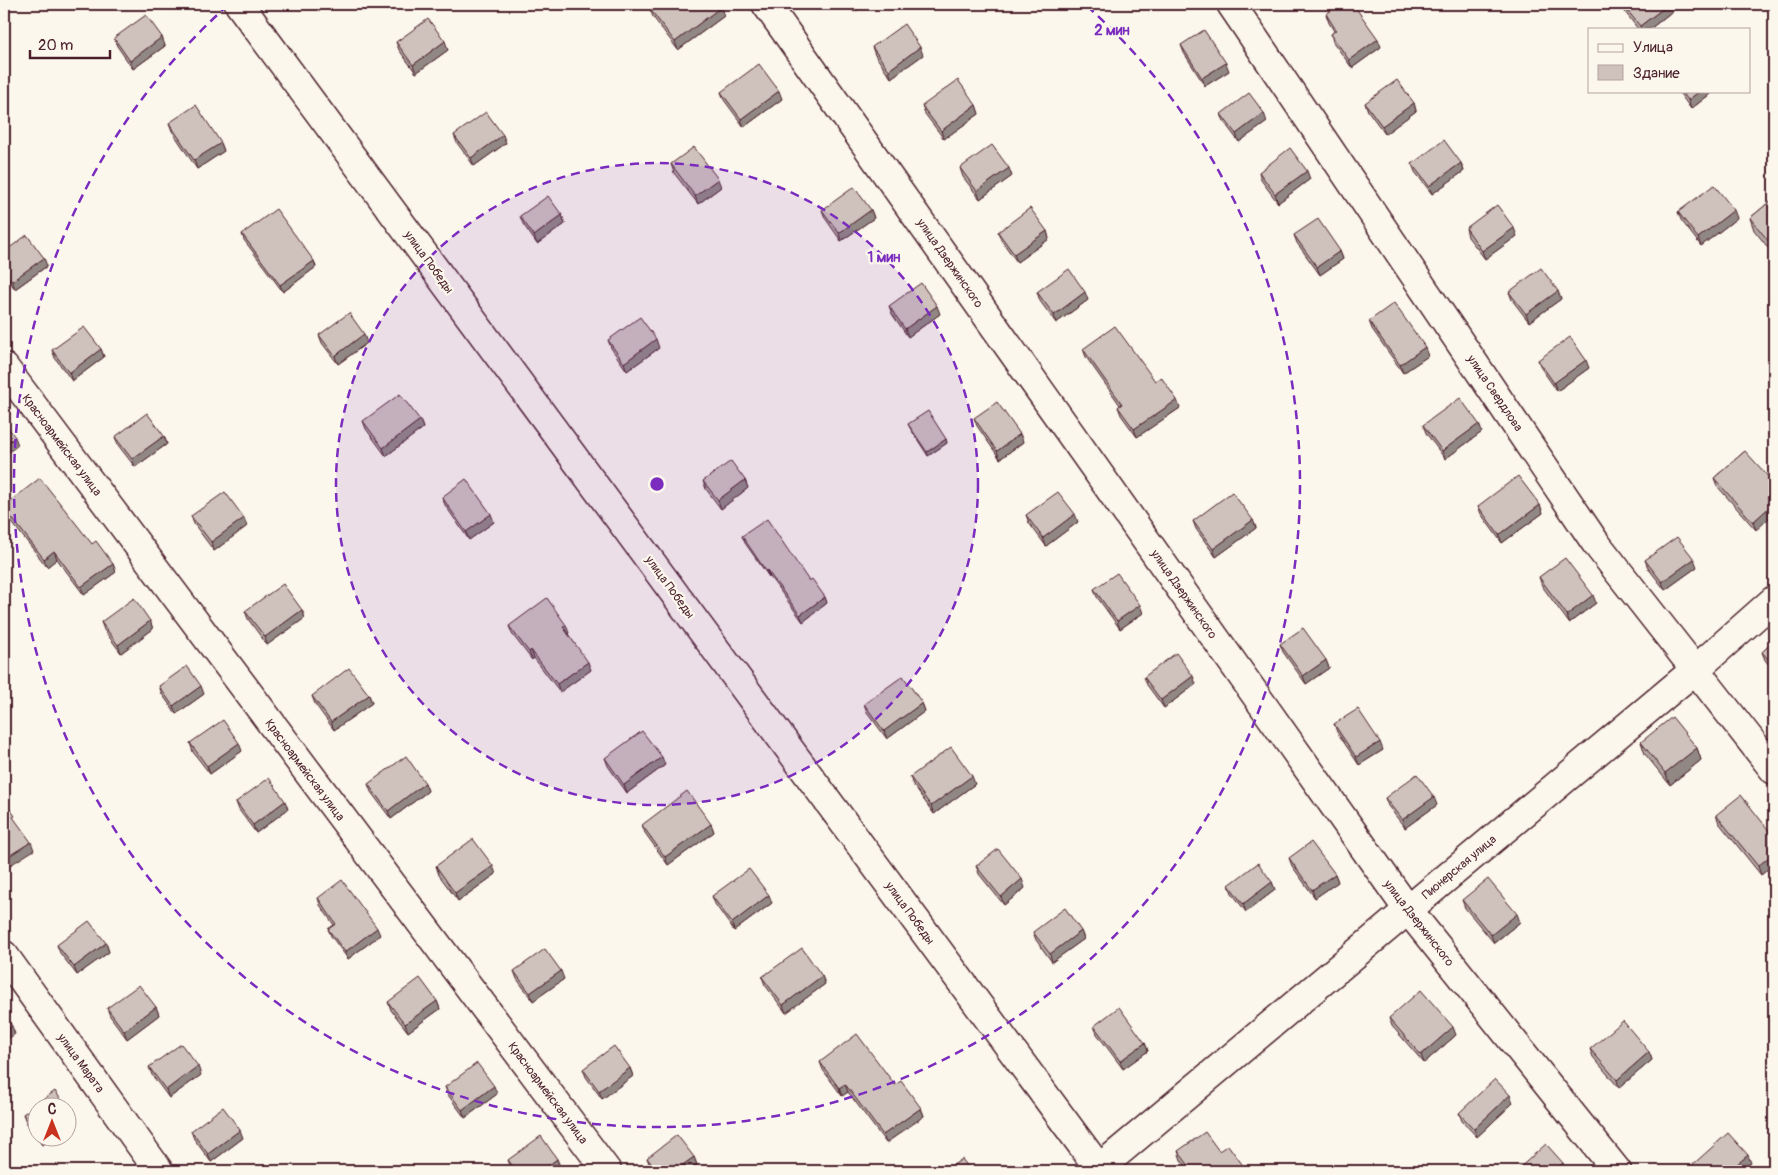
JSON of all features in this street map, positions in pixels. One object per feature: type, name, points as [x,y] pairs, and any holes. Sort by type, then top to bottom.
[{"type":"street","name":"улица Победы","points":[[239,4],[1099,1170]]},
{"type":"street","name":"улица Дзержинского","points":[[766,4],[1408,910],[1617,1171]]},
{"type":"street","name":"улица Свердлова","points":[[1232,4],[1595,542],[1774,770]]},
{"type":"street","name":"Красноармейская улица","points":[[4,367],[607,1171]]},
{"type":"street","name":"Пионерская улица","points":[[1099,1170],[1696,669],[1774,600]]},
{"type":"street","name":"улица Марата","points":[[4,955],[159,1171]]},
{"type":"building","points":[[657,4],[719,4],[721,7],[675,42],[650,9]]},
{"type":"building","points":[[1341,4],[1353,4],[1378,39],[1349,60],[1331,34],[1336,30],[1326,14]]},
{"type":"building","points":[[1622,4],[1669,4],[1640,26]]},
{"type":"building","points":[[146,15],[162,37],[130,61],[114,38]]},
{"type":"building","points":[[428,19],[445,41],[413,65],[396,42]]},
{"type":"building","points":[[904,24],[920,47],[889,70],[872,47]]},
{"type":"building","points":[[1204,30],[1226,63],[1202,78],[1181,45]]},
{"type":"building","points":[[759,64],[779,91],[741,119],[721,92]]},
{"type":"building","points":[[958,80],[976,105],[941,131],[922,106]]},
{"type":"building","points":[[1397,80],[1414,103],[1382,126],[1365,103]]},
{"type":"building","points":[[1682,92],[1699,92],[1688,100]]},
{"type":"building","points":[[1249,93],[1264,113],[1236,134],[1221,114]]},
{"type":"building","points":[[196,105],[221,143],[194,160],[169,123]]},
{"type":"building","points":[[486,112],[503,135],[471,158],[454,135]]},
{"type":"building","points":[[1444,140],[1461,163],[1429,186],[1412,164]]},
{"type":"building","points":[[992,145],[1009,168],[977,191],[960,168]]},
{"type":"building","points":[[694,147],[718,179],[695,196],[671,164]]},
{"type":"building","points":[[1290,148],[1307,171],[1275,194],[1259,172]]},
{"type":"building","points":[[1714,185],[1734,210],[1698,238],[1678,212]]},
{"type":"building","points":[[854,187],[871,210],[839,233],[822,210]]},
{"type":"building","points":[[548,196],[562,215],[534,236],[520,216]]},
{"type":"building","points":[[1774,198],[1774,248],[1750,218]]},
{"type":"building","points":[[1497,205],[1514,228],[1482,251],[1466,228]]},
{"type":"building","points":[[1030,208],[1047,231],[1014,254],[998,232]]},
{"type":"building","points":[[276,209],[314,261],[280,285],[242,234]]},
{"type":"building","points":[[1318,219],[1340,251],[1317,267],[1294,235]]},
{"type":"building","points":[[27,235],[44,258],[12,281],[4,270],[4,252]]},
{"type":"building","points":[[1541,268],[1558,291],[1526,314],[1509,292]]},
{"type":"building","points":[[1069,269],[1085,292],[1054,315],[1037,292]]},
{"type":"building","points":[[921,283],[937,306],[905,329],[889,306]]},
{"type":"building","points":[[1774,294],[1774,305],[1769,299]]},
{"type":"building","points":[[1394,303],[1425,347],[1400,365],[1369,321]]},
{"type":"building","points":[[349,313],[364,334],[335,356],[319,335]]},
{"type":"building","points":[[640,317],[656,339],[624,363],[608,340]]},
{"type":"building","points":[[1115,326],[1155,381],[1161,377],[1177,400],[1134,429],[1118,407],[1122,404],[1083,349]]},
{"type":"building","points":[[84,327],[101,349],[69,373],[52,350]]},
{"type":"building","points":[[1570,337],[1586,360],[1554,383],[1538,360]]},
{"type":"building","points":[[400,394],[420,420],[383,448],[363,421]]},
{"type":"building","points":[[1460,398],[1479,424],[1442,451],[1423,425]]},
{"type":"building","points":[[997,402],[1020,434],[997,451],[974,418]]},
{"type":"building","points":[[928,411],[946,439],[927,452],[908,424]]},
{"type":"building","points":[[147,413],[164,436],[132,459],[115,437]]},
{"type":"building","points":[[4,422],[15,437],[4,446]]},
{"type":"building","points":[[1745,451],[1774,483],[1774,503],[1753,522],[1714,478]]},
{"type":"building","points":[[731,461],[745,480],[718,500],[703,481]]},
{"type":"building","points":[[1518,476],[1540,505],[1499,535],[1478,506]]},
{"type":"building","points":[[40,478],[92,544],[96,541],[113,564],[81,587],[54,551],[44,559],[4,508],[4,506]]},
{"type":"building","points":[[466,479],[491,514],[466,532],[442,497]]},
{"type":"building","points":[[225,492],[244,518],[211,542],[191,516]]},
{"type":"building","points":[[1058,492],[1075,514],[1043,538],[1026,515]]},
{"type":"building","points":[[1232,492],[1253,520],[1213,549],[1193,521]]},
{"type":"building","points":[[767,519],[809,581],[812,579],[825,597],[800,615],[742,536]]},
{"type":"building","points":[[1677,537],[1694,559],[1662,582],[1645,560]]},
{"type":"building","points":[[1565,558],[1593,595],[1567,615],[1539,577]]},
{"type":"building","points":[[1117,573],[1140,605],[1117,621],[1094,589]]},
{"type":"building","points":[[283,584],[302,610],[265,637],[245,611]]},
{"type":"building","points":[[134,598],[150,621],[118,645],[101,622]]},
{"type":"building","points":[[547,598],[566,625],[563,627],[588,662],[557,684],[531,650],[529,652],[509,626]]},
{"type":"building","points":[[1303,628],[1326,660],[1303,676],[1280,644]]},
{"type":"building","points":[[1774,641],[1774,666],[1762,652]]},
{"type":"building","points":[[1176,653],[1193,676],[1161,700],[1144,677]]},
{"type":"building","points":[[187,666],[201,686],[173,706],[159,686]]},
{"type":"building","points":[[349,668],[369,695],[331,722],[312,696]]},
{"type":"building","points":[[903,676],[922,703],[884,731],[864,704]]},
{"type":"building","points":[[1358,709],[1380,742],[1356,757],[1334,724]]},
{"type":"building","points":[[1672,717],[1697,748],[1665,773],[1641,742]]},
{"type":"building","points":[[223,720],[239,743],[207,766],[190,743]]},
{"type":"building","points":[[642,731],[662,757],[624,785],[605,758]]},
{"type":"building","points":[[951,747],[972,776],[931,806],[910,777]]},
{"type":"building","points":[[406,756],[425,783],[388,811],[368,784]]},
{"type":"building","points":[[1417,774],[1434,797],[1402,820],[1385,798]]},
{"type":"building","points":[[269,778],[285,801],[253,825],[236,802]]},
{"type":"building","points":[[687,791],[711,824],[665,857],[642,825]]},
{"type":"building","points":[[1741,795],[1774,837],[1774,853],[1758,866],[1716,815]]},
{"type":"building","points":[[4,801],[31,842],[4,859]]},
{"type":"building","points":[[473,839],[493,866],[455,893],[436,866]]},
{"type":"building","points":[[1311,842],[1335,874],[1312,890],[1289,858]]},
{"type":"building","points":[[998,849],[1022,879],[1001,897],[976,866]]},
{"type":"building","points":[[1258,863],[1272,882],[1243,904],[1229,885]]},
{"type":"building","points":[[749,869],[769,895],[732,923],[712,896]]},
{"type":"building","points":[[1488,879],[1517,914],[1491,935],[1462,900]]},
{"type":"building","points":[[342,880],[377,928],[345,952],[328,929],[336,924],[318,898]]},
{"type":"building","points":[[1065,908],[1081,931],[1050,954],[1033,932]]},
{"type":"building","points":[[89,921],[106,943],[74,967],[57,945]]},
{"type":"building","points":[[802,948],[822,976],[783,1005],[762,977]]},
{"type":"building","points":[[545,949],[561,971],[530,993],[514,971]]},
{"type":"building","points":[[420,978],[437,1001],[405,1024],[388,1002]]},
{"type":"building","points":[[139,985],[156,1007],[124,1031],[107,1008]]},
{"type":"building","points":[[1421,990],[1453,1027],[1421,1055],[1389,1018]]},
{"type":"building","points":[[1119,1007],[1145,1043],[1120,1061],[1094,1026]]},
{"type":"building","points":[[4,1014],[12,1026],[4,1032]]},
{"type":"building","points":[[1623,1021],[1649,1052],[1617,1080],[1590,1049]]},
{"type":"building","points":[[857,1034],[895,1085],[901,1081],[921,1108],[883,1135],[845,1084],[839,1088],[820,1062]]},
{"type":"building","points":[[181,1044],[198,1066],[166,1090],[149,1067]]},
{"type":"building","points":[[614,1046],[630,1068],[599,1091],[583,1069]]},
{"type":"building","points":[[477,1063],[494,1086],[462,1110],[445,1087]]},
{"type":"building","points":[[1495,1079],[1510,1095],[1474,1129],[1459,1113]]},
{"type":"building","points":[[55,1091],[60,1098],[45,1098]]},
{"type":"building","points":[[223,1107],[240,1130],[208,1154],[191,1131]]},
{"type":"building","points":[[28,1110],[28,1121],[23,1114]]},
{"type":"building","points":[[1205,1132],[1219,1151],[1228,1145],[1247,1171],[1193,1171],[1178,1151]]},
{"type":"building","points":[[1728,1133],[1748,1155],[1729,1171],[1691,1171],[1689,1168]]},
{"type":"building","points":[[677,1135],[694,1157],[674,1171],[657,1171],[647,1158]]},
{"type":"building","points":[[541,1136],[557,1159],[541,1171],[517,1171],[508,1160]]},
{"type":"building","points":[[1546,1144],[1563,1163],[1554,1171],[1516,1171]]},
{"type":"building","points":[[962,1159],[971,1171],[945,1171]]}]
